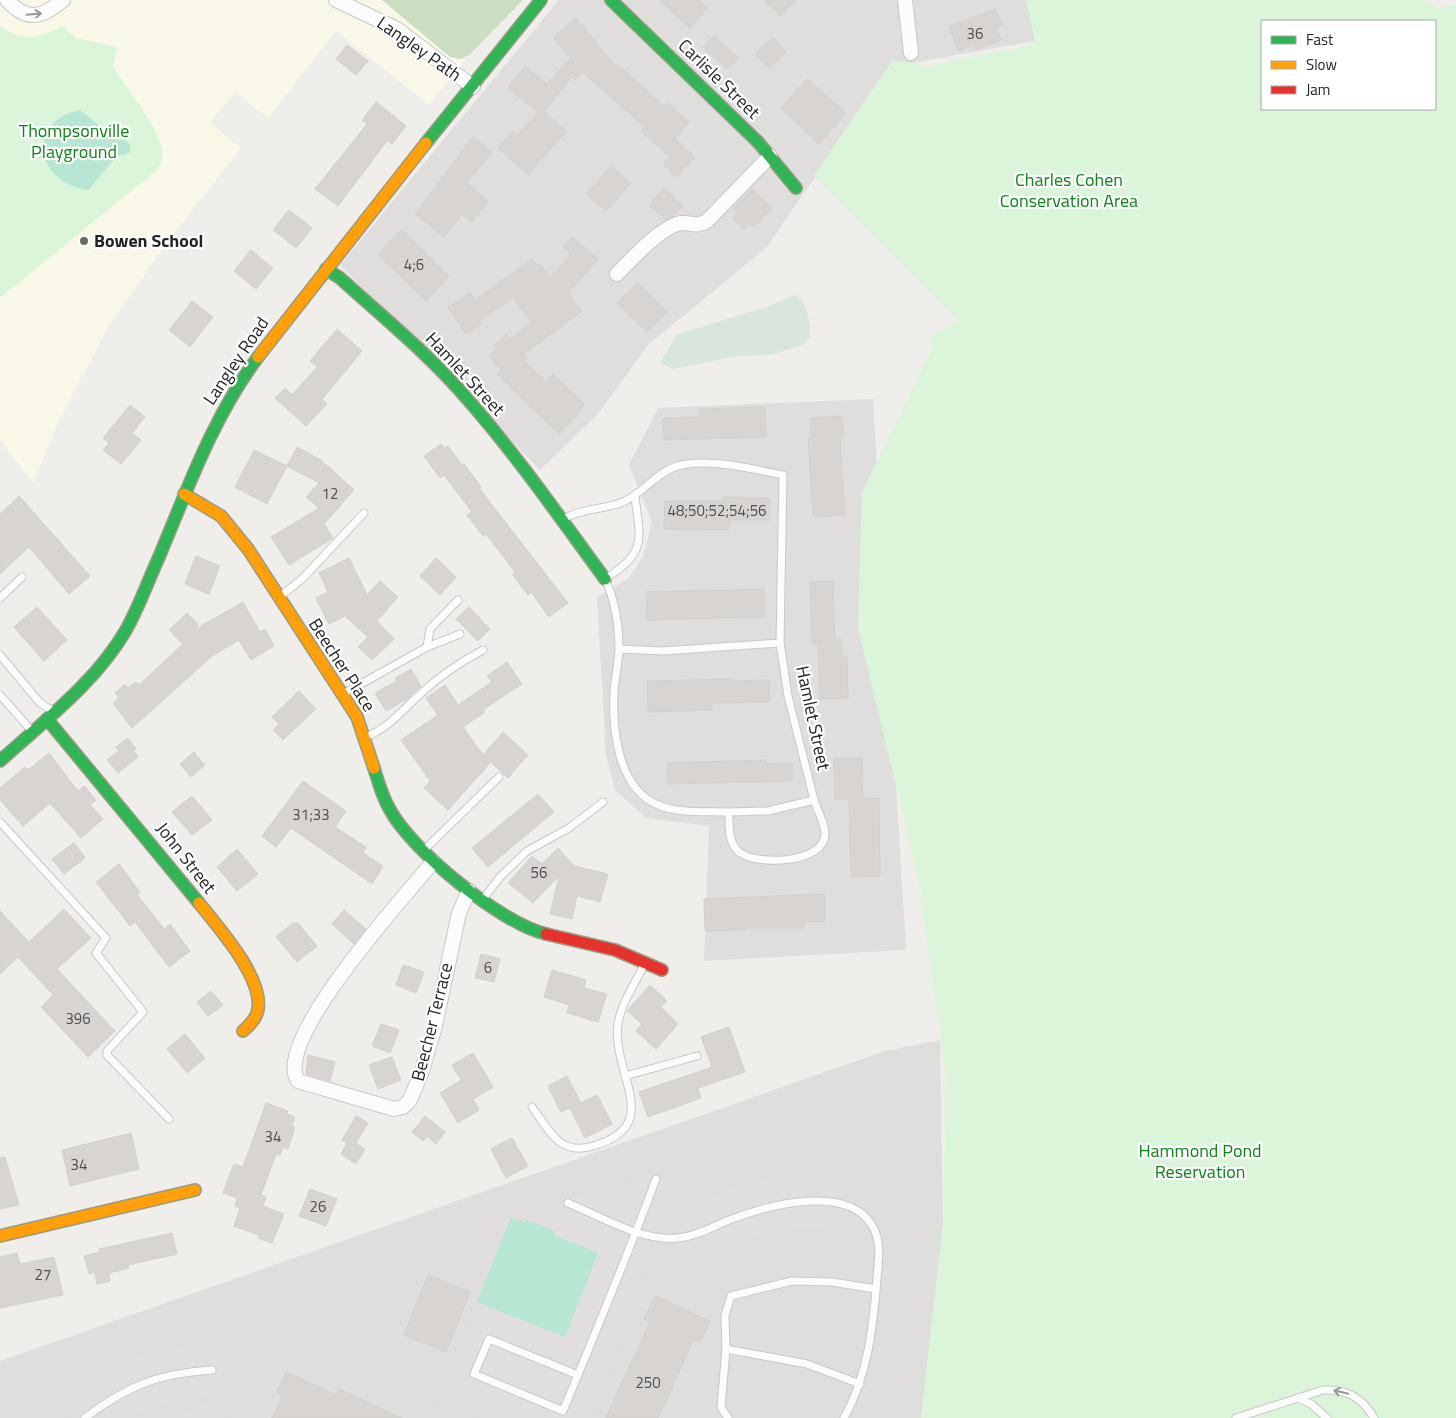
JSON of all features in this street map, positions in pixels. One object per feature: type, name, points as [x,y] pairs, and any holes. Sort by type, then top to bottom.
[{"type":"street","points":[[7,0],[15,9],[26,15],[38,16],[52,9],[63,0]]},
{"type":"street","name":"Langley Path","points":[[336,0],[397,29],[473,87]]},
{"type":"street","name":"Langley Road","points":[[0,761],[51,716],[92,675],[126,630],[208,438],[240,381],[266,344],[541,0]]},
{"type":"street","name":"Carlisle Street","points":[[611,0],[751,135],[796,188]]},
{"type":"street","points":[[904,0],[911,53]]},
{"type":"street","points":[[616,274],[662,233],[678,223],[695,226],[707,221],[770,156]]},
{"type":"street","name":"Hamlet Street","points":[[326,269],[340,278],[458,388],[490,425],[605,579]]},
{"type":"street","name":"Beecher Place","points":[[184,494],[210,508],[230,526],[279,598],[357,717],[389,809],[433,862],[482,900],[530,929],[608,948],[662,970]]},
{"type":"street","name":"John Street","points":[[51,716],[210,916],[244,965],[254,984],[259,1003],[255,1017],[243,1031]]},
{"type":"street","name":"Beecher Terrace","points":[[433,862],[319,1004],[305,1033],[295,1064],[295,1076],[298,1081],[394,1109],[399,1109],[407,1104],[414,1093],[430,1044],[459,913],[469,891]]},
{"type":"street","points":[[0,1236],[195,1190]]},
{"type":"lane","name":"Hamlet Street","points":[[562,521],[578,512],[619,503],[635,497],[649,482],[671,468],[690,465],[732,464],[783,475],[780,642],[788,696],[814,800],[825,833],[822,844],[814,852],[803,858],[783,860],[749,857],[739,852],[730,835],[728,812]]},
{"type":"lane","points":[[605,579],[629,562],[639,545],[640,532],[635,497]]},
{"type":"lane","points":[[279,598],[303,578],[364,513]]},
{"type":"lane","points":[[0,598],[22,577]]},
{"type":"lane","name":"Hamlet Street","points":[[605,579],[612,592],[615,606],[619,649],[614,694],[617,736],[624,767],[639,794],[657,805],[682,810],[728,812],[768,811],[814,800]]},
{"type":"lane","points":[[427,647],[428,636],[435,622],[458,600]]},
{"type":"lane","points":[[343,694],[427,647],[460,634]]},
{"type":"lane","points":[[619,649],[663,651],[780,642]]},
{"type":"lane","points":[[365,738],[379,731],[427,689],[463,662],[483,650]]},
{"type":"lane","points":[[0,655],[51,716]]},
{"type":"lane","points":[[0,695],[33,732]]},
{"type":"lane","points":[[423,851],[499,777]]},
{"type":"lane","points":[[482,900],[500,877],[527,851],[569,828],[603,802]]},
{"type":"lane","points":[[0,822],[106,938],[96,953],[143,1012],[107,1051],[107,1055],[170,1119]]},
{"type":"lane","points":[[532,1107],[565,1147],[578,1150],[598,1145],[616,1137],[630,1123],[631,1106],[618,1041],[619,1017],[646,963]]},
{"type":"lane","points":[[625,1076],[697,1056]]},
{"type":"lane","points":[[578,1375],[489,1339],[474,1374],[563,1411],[578,1375],[636,1232],[656,1179]]},
{"type":"lane","points":[[568,1203],[636,1232],[663,1238],[679,1238],[694,1235],[752,1212],[773,1207],[817,1201],[834,1201],[858,1210],[873,1226],[879,1244],[876,1289],[871,1337],[860,1384],[844,1418]]},
{"type":"lane","points":[[728,1418],[721,1407],[726,1349],[725,1315],[731,1296],[792,1281],[818,1281],[876,1289]]},
{"type":"lane","points":[[726,1349],[807,1364],[860,1384]]},
{"type":"lane","points":[[85,1418],[132,1387],[151,1379],[172,1374],[212,1370]]},
{"type":"lane","points":[[1236,1418],[1323,1390],[1348,1393],[1360,1399],[1374,1418]]},
{"type":"lane","points":[[1298,1398],[1311,1404],[1327,1418]]},
{"type":"shaded area","name":"Bowen School","points":[[0,0],[382,0],[450,57],[461,59],[469,55],[429,105],[336,31],[268,118],[235,92],[210,123],[241,148],[172,236],[108,327],[57,425],[33,483],[0,440]]},
{"type":"shaded area","points":[[559,0],[1062,0],[1068,35],[890,67],[767,247],[648,345],[597,415],[540,470],[340,265]]},
{"type":"shaded area","points":[[795,295],[803,303],[809,320],[810,338],[803,345],[770,355],[731,357],[674,369],[660,363],[676,335],[769,306]]},
{"type":"shaded area","points":[[873,399],[906,950],[704,961],[709,826],[646,818],[615,790],[606,755],[597,597],[628,579],[643,557],[652,522],[629,465],[658,408]]},
{"type":"shaded area","points":[[940,1040],[943,1225],[921,1418],[0,1418],[0,1361],[885,1051]]},
{"type":"shaded area","points":[[633,1170],[678,1187],[638,1291],[643,1295],[640,1304],[636,1304],[633,1313],[636,1314],[629,1332],[626,1331],[602,1396],[598,1395],[595,1404],[598,1406],[593,1418],[536,1418],[530,1407],[500,1395],[489,1402],[487,1418],[477,1418],[472,1410],[465,1407],[434,1407],[477,1303],[566,1338],[599,1253],[555,1235],[573,1194],[617,1210]]},
{"type":"shaded area","points":[[841,1175],[843,1191],[839,1211],[833,1210],[829,1226],[792,1228],[766,1232],[719,1250],[696,1205],[729,1190],[772,1178]]},
{"type":"shaded area","points":[[214,1344],[221,1364],[221,1372],[213,1395],[185,1398],[154,1405],[126,1418],[67,1418],[74,1413],[66,1401],[67,1398],[90,1380],[114,1367],[139,1356]]},
{"type":"shaded area","points":[[214,1402],[227,1418],[176,1418],[203,1405]]},
{"type":"green space","points":[[382,0],[523,0],[469,55],[461,59],[450,57]]},
{"type":"green space","name":"Hammond Pond Reservation","points":[[1026,0],[1421,0],[1437,8],[1456,5],[1456,1418],[921,1418],[943,1225],[946,1075],[919,881],[858,628],[862,493],[929,355],[932,345],[930,336],[960,321],[814,175],[893,60],[929,66],[1036,44]]},
{"type":"green space","name":"Thompsonville Playground","points":[[0,26],[16,35],[30,37],[45,34],[62,26],[76,38],[117,47],[113,67],[152,125],[162,149],[162,159],[157,170],[0,298]]},
{"type":"green space","points":[[80,110],[117,140],[125,140],[130,145],[130,152],[118,155],[88,190],[70,185],[56,176],[48,164],[44,151],[45,138],[51,126],[63,116]]},
{"type":"green space","points":[[511,1217],[525,1223],[526,1220],[555,1231],[554,1235],[598,1253],[565,1337],[477,1302]]},
{"type":"building","points":[[659,0],[698,0],[707,8],[690,28]]},
{"type":"building","points":[[764,0],[796,0],[781,16]]},
{"type":"building","points":[[996,9],[1002,25],[996,27],[1001,40],[976,49],[975,45],[958,51],[949,26]]},
{"type":"building","points":[[576,18],[616,67],[618,65],[664,106],[667,103],[689,122],[675,138],[695,158],[676,177],[663,163],[671,157],[641,131],[645,127],[582,72],[575,80],[572,76],[544,112],[566,131],[528,175],[498,148],[512,132],[517,136],[538,112],[508,88],[525,66],[547,84],[571,58],[553,38]]},
{"type":"building","points":[[714,36],[738,58],[727,69],[703,47]]},
{"type":"building","points":[[773,37],[786,52],[769,68],[755,54]]},
{"type":"building","points":[[347,45],[368,61],[356,75],[336,59]]},
{"type":"building","points":[[807,79],[846,113],[819,144],[781,108]]},
{"type":"building","points":[[376,102],[406,126],[392,144],[387,141],[338,206],[315,189],[367,124],[362,120]]},
{"type":"building","points":[[473,137],[492,152],[467,183],[488,201],[472,222],[462,214],[444,237],[415,214]]},
{"type":"building","points":[[611,166],[631,183],[606,211],[586,194]]},
{"type":"building","points":[[664,188],[683,206],[666,220],[649,205]]},
{"type":"building","points":[[752,189],[772,208],[754,227],[749,224],[744,229],[733,219],[738,213],[733,209]]},
{"type":"building","points":[[289,210],[312,228],[296,248],[273,230]]},
{"type":"building","points":[[402,230],[449,276],[426,301],[378,254]]},
{"type":"building","points":[[572,237],[598,259],[568,293],[582,311],[524,354],[527,358],[524,361],[546,382],[553,374],[584,404],[577,413],[579,414],[559,434],[497,374],[501,371],[489,355],[497,349],[494,345],[507,335],[510,339],[532,322],[513,298],[479,321],[481,324],[466,334],[448,308],[470,293],[475,300],[532,259],[538,266],[540,264],[550,278],[571,254],[563,247]]},
{"type":"building","points":[[251,250],[273,268],[256,289],[234,271]]},
{"type":"building","points":[[638,283],[667,312],[647,332],[617,303]]},
{"type":"building","points":[[192,301],[213,317],[190,347],[169,330]]},
{"type":"building","points":[[337,329],[362,351],[322,399],[327,404],[306,426],[275,398],[285,388],[292,395],[317,367],[310,361]]},
{"type":"building","points":[[130,405],[145,417],[132,433],[141,440],[121,464],[103,450],[109,443],[103,438]]},
{"type":"building","points":[[765,407],[766,437],[664,440],[663,418],[699,417],[699,409]]},
{"type":"building","points":[[842,416],[844,438],[840,439],[845,515],[813,517],[808,439],[811,438],[810,418]]},
{"type":"building","points":[[441,444],[444,448],[448,446],[462,465],[464,464],[481,487],[479,488],[568,603],[549,617],[531,592],[528,595],[512,574],[515,572],[486,534],[483,536],[467,515],[472,512],[444,475],[440,478],[424,456]]},
{"type":"building","points":[[297,447],[321,460],[354,490],[324,524],[333,538],[289,565],[271,537],[319,508],[306,497],[319,483],[287,466]]},
{"type":"building","points":[[254,450],[287,466],[267,504],[235,487]]},
{"type":"building","points":[[19,496],[90,576],[69,594],[29,547],[0,574],[0,514]]},
{"type":"building","points":[[723,497],[770,498],[770,520],[729,520],[729,530],[664,529],[665,501],[723,501]]},
{"type":"building","points":[[196,556],[220,566],[209,594],[185,584]]},
{"type":"building","points":[[349,558],[367,595],[380,581],[398,597],[377,621],[394,639],[372,660],[358,647],[368,637],[345,616],[329,624],[316,598],[328,592],[319,573]]},
{"type":"building","points":[[436,558],[456,577],[440,595],[420,576]]},
{"type":"building","points":[[833,581],[835,640],[842,640],[842,656],[847,656],[848,698],[820,699],[818,643],[812,643],[810,582]]},
{"type":"building","points":[[764,589],[764,617],[647,620],[646,592]]},
{"type":"building","points":[[243,602],[260,632],[265,629],[274,646],[251,660],[239,640],[212,656],[132,728],[113,703],[119,698],[115,693],[125,684],[128,688],[136,682],[139,685],[183,644],[169,630],[187,613],[198,624],[196,629]]},
{"type":"building","points":[[37,607],[67,640],[44,661],[14,627]]},
{"type":"building","points":[[469,607],[490,629],[478,641],[456,619]]},
{"type":"building","points":[[507,662],[522,684],[484,709],[484,713],[463,727],[483,755],[503,732],[528,755],[508,778],[486,758],[490,763],[448,810],[424,788],[430,781],[401,740],[438,715],[426,698],[445,685],[458,705],[492,682],[487,676]]},
{"type":"building","points":[[411,669],[421,686],[407,699],[386,711],[375,693],[397,681],[395,678]]},
{"type":"building","points":[[732,679],[732,681],[769,680],[770,702],[712,703],[712,710],[648,712],[647,681]]},
{"type":"building","points":[[299,691],[316,709],[283,740],[273,730],[279,724],[272,717]]},
{"type":"building","points":[[128,738],[136,749],[133,751],[138,757],[118,773],[107,760],[119,751],[116,747]]},
{"type":"building","points":[[194,752],[205,765],[191,777],[180,764]]},
{"type":"building","points":[[49,753],[78,791],[84,786],[96,800],[90,805],[103,819],[81,838],[50,803],[23,826],[0,800],[0,788],[25,767],[28,770]]},
{"type":"building","points":[[862,758],[863,799],[879,798],[880,876],[851,877],[849,799],[835,799],[834,759]]},
{"type":"building","points":[[766,760],[766,764],[792,763],[792,781],[668,784],[667,763]]},
{"type":"building","points":[[303,781],[346,811],[335,827],[366,847],[363,853],[383,866],[372,884],[291,828],[276,847],[262,836]]},
{"type":"building","points":[[538,794],[554,812],[488,867],[472,848]]},
{"type":"building","points":[[192,796],[212,820],[192,835],[172,812]]},
{"type":"building","points":[[74,843],[85,858],[64,874],[52,859]]},
{"type":"building","points":[[558,848],[574,866],[608,874],[600,902],[577,896],[572,919],[550,914],[559,876],[533,903],[508,883],[532,856],[542,864]]},
{"type":"building","points":[[237,849],[258,874],[237,891],[217,867]]},
{"type":"building","points":[[119,864],[140,892],[137,894],[164,929],[170,924],[190,951],[169,967],[135,922],[130,926],[96,882]]},
{"type":"building","points":[[825,894],[825,922],[804,922],[804,928],[745,928],[745,930],[705,931],[704,899]]},
{"type":"building","points":[[64,909],[91,938],[57,969],[115,1031],[88,1057],[41,1007],[53,995],[18,957],[0,974],[0,911],[29,942]]},
{"type":"building","points":[[344,910],[366,929],[354,944],[332,924]]},
{"type":"building","points":[[293,923],[298,923],[317,946],[297,962],[276,937]]},
{"type":"building","points":[[481,954],[500,959],[494,982],[475,978]]},
{"type":"building","points":[[403,965],[424,972],[416,993],[396,985]]},
{"type":"building","points":[[552,970],[586,980],[584,988],[607,994],[598,1022],[567,1013],[569,1005],[544,997]]},
{"type":"building","points":[[650,985],[667,1001],[661,1007],[678,1024],[656,1049],[636,1031],[642,1024],[627,1011]]},
{"type":"building","points":[[211,991],[223,1005],[208,1016],[197,1002]]},
{"type":"building","points":[[381,1024],[399,1030],[390,1053],[372,1046]]},
{"type":"building","points":[[729,1027],[745,1072],[698,1088],[701,1098],[648,1117],[639,1092],[712,1067],[701,1037]]},
{"type":"building","points":[[185,1034],[205,1058],[187,1073],[167,1049]]},
{"type":"building","points":[[473,1053],[493,1087],[473,1099],[479,1110],[458,1123],[440,1093],[461,1080],[452,1065]]},
{"type":"building","points":[[308,1055],[335,1062],[330,1081],[306,1074]]},
{"type":"building","points":[[392,1057],[401,1080],[378,1089],[369,1065]]},
{"type":"building","points":[[567,1076],[581,1103],[561,1112],[548,1086]]},
{"type":"building","points":[[597,1095],[612,1124],[585,1138],[570,1108]]},
{"type":"building","points":[[266,1103],[288,1111],[287,1114],[295,1117],[292,1126],[295,1127],[288,1149],[283,1147],[280,1155],[276,1154],[261,1195],[266,1197],[263,1206],[284,1214],[272,1243],[258,1238],[259,1235],[234,1226],[240,1208],[235,1206],[237,1198],[223,1193],[234,1164],[243,1167]]},
{"type":"building","points":[[356,1116],[368,1123],[356,1143],[365,1149],[356,1164],[341,1154],[347,1143],[342,1140]]},
{"type":"building","points":[[425,1116],[445,1132],[436,1144],[427,1136],[423,1141],[412,1132]]},
{"type":"building","points":[[131,1133],[139,1169],[70,1186],[62,1150]]},
{"type":"building","points":[[512,1138],[528,1166],[506,1178],[491,1149]]},
{"type":"building","points":[[5,1157],[19,1205],[0,1209],[0,1158]]},
{"type":"building","points":[[310,1189],[337,1199],[326,1226],[299,1216]]},
{"type":"building","points":[[172,1233],[177,1254],[128,1265],[129,1268],[109,1273],[110,1281],[97,1284],[95,1272],[89,1274],[84,1256],[100,1252],[99,1249]]},
{"type":"building","points":[[17,1253],[20,1264],[54,1257],[63,1295],[0,1308],[0,1257]]},
{"type":"building","points":[[428,1275],[470,1292],[446,1352],[404,1335]]},
{"type":"building","points":[[655,1296],[710,1321],[700,1342],[694,1339],[658,1418],[606,1418],[650,1322],[644,1319]]},
{"type":"building","points":[[286,1372],[336,1395],[339,1389],[402,1418],[272,1418],[283,1395],[277,1392]]},
{"type":"traffic: fast","points":[[426,143],[541,0]]},
{"type":"traffic: fast","points":[[611,0],[758,142],[796,188]]},
{"type":"traffic: fast","points":[[326,269],[340,278],[423,353],[454,384],[522,466],[605,579]]},
{"type":"traffic: fast","points":[[0,761],[85,684],[114,649],[139,603],[191,479],[215,428],[242,380],[258,357]]},
{"type":"traffic: fast","points":[[47,719],[199,903]]},
{"type":"traffic: fast","points":[[374,768],[382,793],[400,825],[436,863],[458,882],[505,915],[527,927],[546,934]]},
{"type":"traffic: slow","points":[[258,357],[426,143]]},
{"type":"traffic: slow","points":[[184,494],[221,516],[248,549],[357,717],[374,768]]},
{"type":"traffic: slow","points":[[199,903],[238,953],[254,982],[258,996],[258,1009],[253,1021],[243,1031]]},
{"type":"traffic: slow","points":[[0,1236],[195,1190]]},
{"type":"traffic: jam","points":[[546,934],[615,950],[662,970]]},
{"type":"place","name":"Bowen School","points":[[84,241]]},
{"type":"park label","name":"Charles Cohen Conservation Area","points":[[1069,190]]}]
